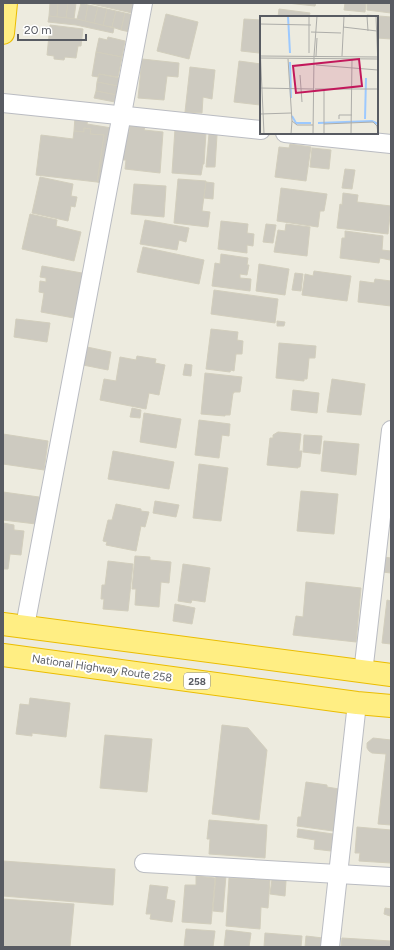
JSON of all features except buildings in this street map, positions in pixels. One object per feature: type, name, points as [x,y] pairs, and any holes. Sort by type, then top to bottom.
[{"type":"highway","points":[[3,33],[6,3]]},
{"type":"highway","points":[[3,624],[391,675]]},
{"type":"highway","name":"National Highway Route 258","points":[[3,654],[357,703],[391,706]]},
{"type":"street","points":[[25,626],[143,3]]},
{"type":"street","points":[[3,103],[260,130]]},
{"type":"street","points":[[295,134],[391,144]]},
{"type":"street","points":[[363,672],[385,541],[391,430]]},
{"type":"street","points":[[330,947],[357,703]]},
{"type":"street","points":[[144,862],[391,877]]}]
